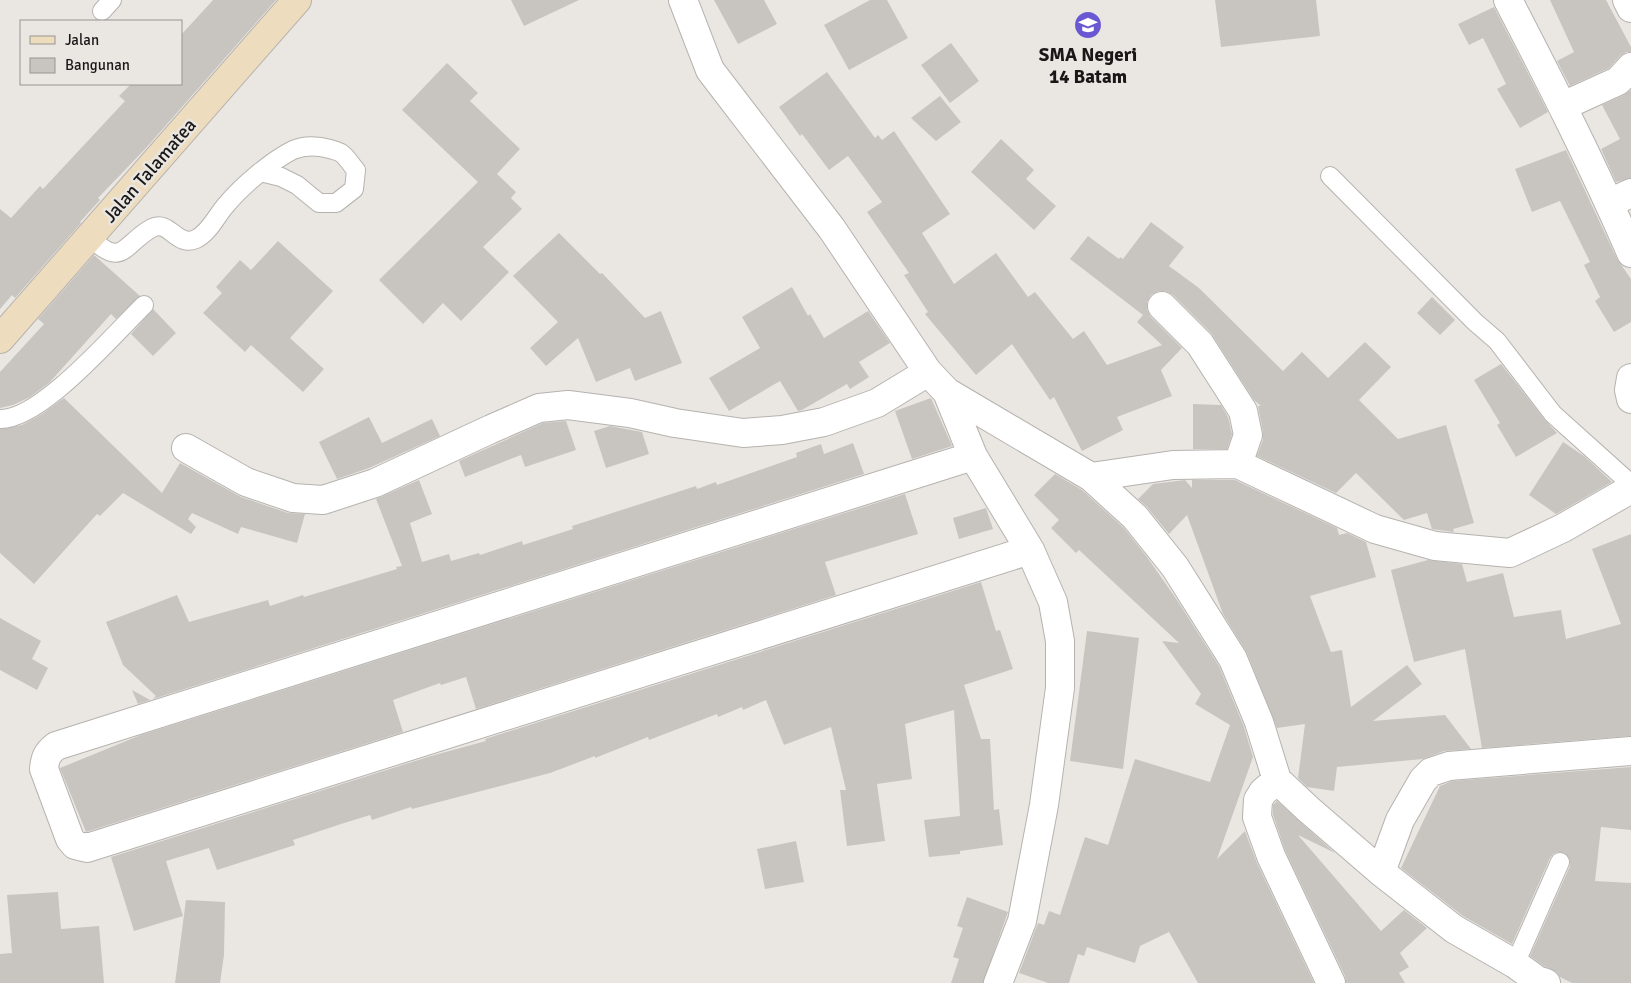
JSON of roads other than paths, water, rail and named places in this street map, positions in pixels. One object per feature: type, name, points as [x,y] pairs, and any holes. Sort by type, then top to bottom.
[{"type":"street","name":"Jalan Talamatea","points":[[0,338],[297,0]]},
{"type":"street","points":[[683,0],[710,70],[832,229],[928,372],[947,392],[1090,477],[1134,517],[1175,567],[1233,660],[1259,722],[1277,780],[1381,872],[1454,929],[1515,964],[1537,980],[1546,983]]},
{"type":"street","points":[[1508,0],[1563,106],[1624,197],[1631,253]]},
{"type":"street","points":[[1628,0],[1631,8]]},
{"type":"street","points":[[1563,106],[1618,81],[1631,67]]},
{"type":"street","points":[[1162,306],[1200,344],[1243,411],[1248,435],[1238,464]]},
{"type":"street","points":[[186,448],[246,482],[293,498],[323,500],[376,483],[491,428],[539,408],[568,405],[630,413],[675,423],[743,433],[824,422],[877,403],[928,372]]},
{"type":"street","points":[[1631,378],[1629,390],[1631,399]]},
{"type":"street","points":[[947,392],[973,456],[1030,550],[1052,602],[1060,641],[1060,688],[1044,805],[1022,921],[998,983]]},
{"type":"street","points":[[973,456],[56,746],[45,759],[44,769],[70,839],[75,845],[87,848],[1030,550]]},
{"type":"street","points":[[1090,477],[1173,465],[1198,463],[1238,464],[1375,529],[1436,546],[1510,553],[1562,528],[1631,489]]},
{"type":"street","points":[[1381,872],[1400,820],[1423,780],[1437,768],[1631,751]]},
{"type":"street","points":[[1277,780],[1263,792],[1258,800],[1257,817],[1271,856],[1331,983]]},
{"type":"lane","points":[[90,237],[100,248],[112,253],[122,252],[153,227],[161,226],[178,239],[195,240],[206,231],[226,204],[260,172],[294,150],[318,146],[340,153],[356,170],[354,189],[336,203],[319,203],[297,185],[281,176],[260,172]]},
{"type":"lane","points":[[1330,176],[1475,322],[1497,341],[1553,414],[1631,484]]},
{"type":"lane","points":[[0,419],[21,415],[49,398],[80,370],[144,305]]},
{"type":"lane","points":[[1515,964],[1560,862]]},
{"type":"place","name":"SMA Negeri 14 Batam","points":[[1088,25]]}]
